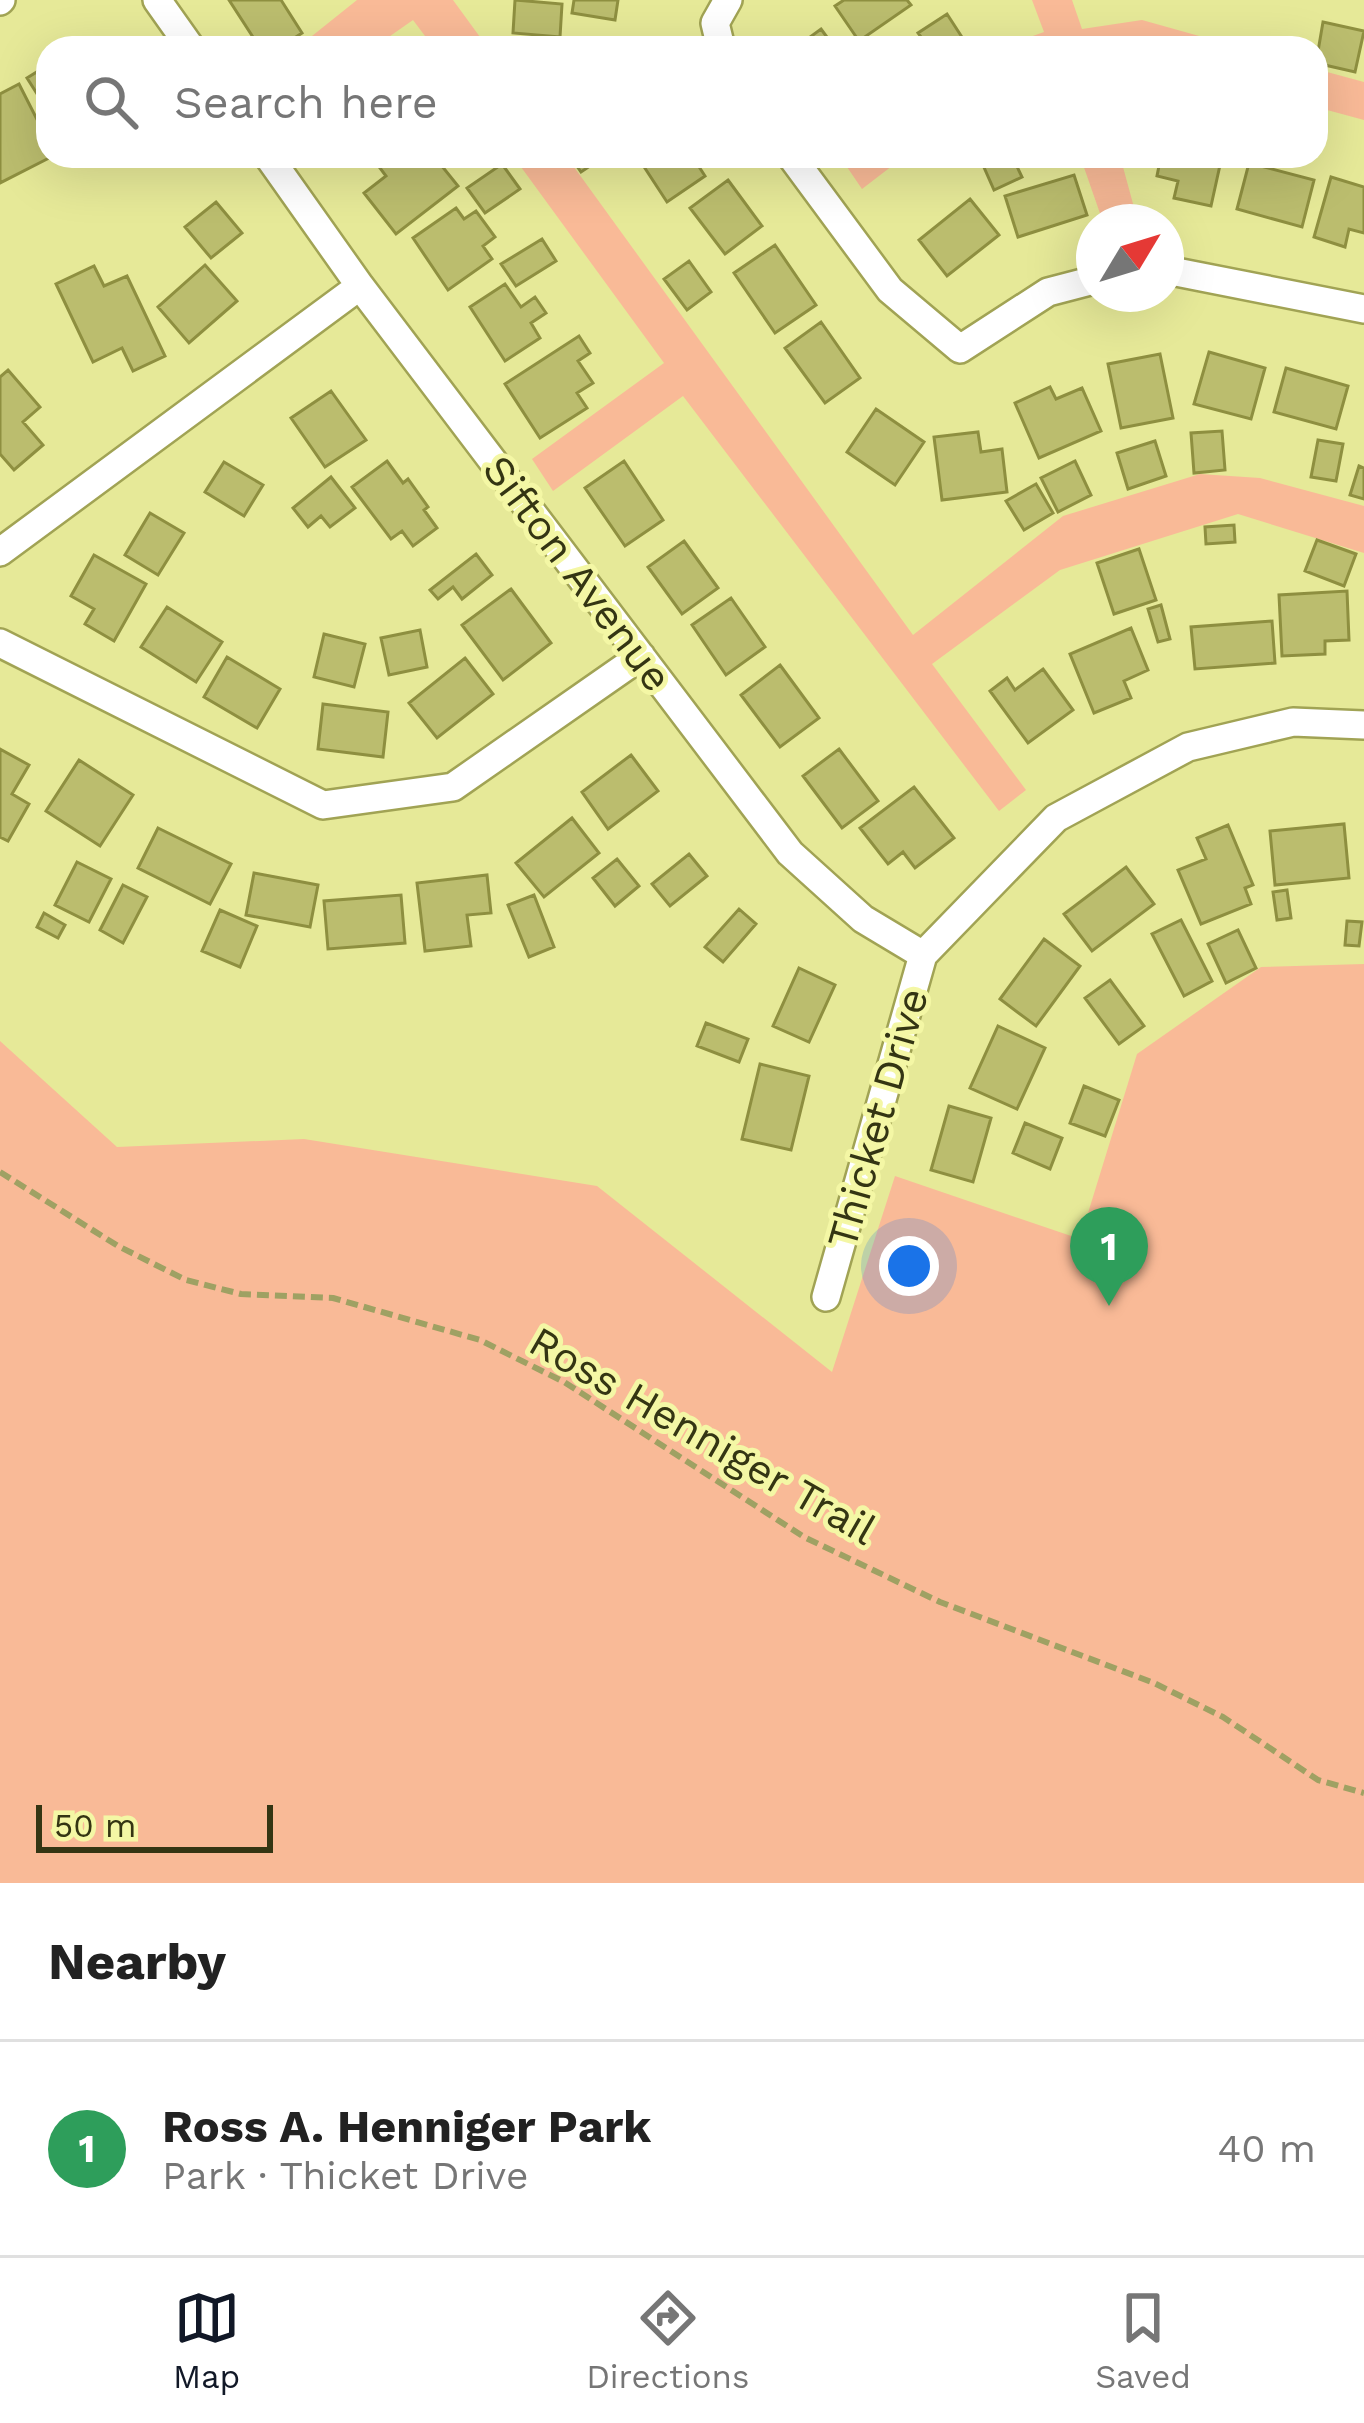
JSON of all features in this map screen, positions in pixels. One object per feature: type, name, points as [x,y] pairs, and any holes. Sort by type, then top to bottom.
[{"type":"street","points":[[158,0],[183,36]]},
{"type":"street","points":[[718,36],[715,23],[728,0]]},
{"type":"street","name":"Sifton Avenue","points":[[276,168],[359,286],[790,853],[863,919],[923,955]]},
{"type":"street","points":[[800,168],[890,290],[960,349],[1048,292],[1076,285]]},
{"type":"street","points":[[1184,273],[1364,309]]},
{"type":"street","points":[[0,552],[359,286]]},
{"type":"street","points":[[0,643],[322,805],[453,787],[641,656]]},
{"type":"street","name":"Thicket Drive","points":[[826,1297],[923,955],[1056,818],[1187,747],[1293,722],[1364,725]]},
{"type":"path","name":"Ross Henniger Trail","points":[[0,1172],[118,1246],[186,1280],[241,1294],[333,1298],[480,1340],[565,1382],[804,1537],[940,1602],[1154,1683],[1223,1717],[1318,1780],[1364,1793]]},
{"type":"shaded area","points":[[357,0],[453,0],[479,36],[425,36],[413,20],[390,36],[312,36]]},
{"type":"shaded area","points":[[1032,0],[1072,0],[1082,29],[1142,20],[1199,36],[1033,36],[1044,32]]},
{"type":"shaded area","points":[[1328,72],[1364,82],[1364,120],[1328,110]]},
{"type":"shaded area","points":[[522,168],[575,168],[913,635],[1063,516],[1200,474],[1260,478],[1364,506],[1364,553],[1238,514],[1060,570],[932,664],[1026,790],[999,811],[683,396],[553,491],[532,459],[664,363]]},
{"type":"shaded area","points":[[848,168],[889,168],[862,189]]},
{"type":"shaded area","points":[[1084,168],[1123,168],[1133,204],[1097,204]]},
{"type":"shaded area","points":[[1364,964],[1364,1883],[0,1883],[0,1041],[117,1147],[304,1139],[597,1186],[832,1372],[895,1176],[1080,1239],[1137,1054],[1261,967]]},
{"type":"building","points":[[229,0],[281,0],[302,33],[297,36],[252,36]]},
{"type":"building","points":[[515,0],[562,4],[560,36],[513,33]]},
{"type":"building","points":[[574,0],[618,0],[615,20],[572,13]]},
{"type":"building","points":[[844,0],[907,0],[911,5],[866,36],[856,36],[835,6]]},
{"type":"building","points":[[947,14],[961,36],[920,36],[918,33]]},
{"type":"building","points":[[1323,22],[1364,31],[1355,72],[1328,66],[1328,36],[1321,36]]},
{"type":"building","points":[[19,84],[36,117],[36,165],[0,183],[0,94]]},
{"type":"building","points":[[380,168],[443,168],[458,186],[396,234],[364,193],[386,176]]},
{"type":"building","points":[[496,168],[505,168],[520,189],[485,213],[467,188]]},
{"type":"building","points":[[645,168],[700,168],[705,176],[667,202]]},
{"type":"building","points":[[984,168],[1018,168],[1022,177],[994,190]]},
{"type":"building","points":[[1159,168],[1219,168],[1211,206],[1174,198],[1178,181],[1157,176]]},
{"type":"building","points":[[1248,168],[1268,168],[1314,180],[1302,227],[1237,209]]},
{"type":"building","points":[[1074,175],[1083,204],[1076,204],[1076,219],[1018,237],[1005,196]]},
{"type":"building","points":[[1331,177],[1364,187],[1364,233],[1349,229],[1345,247],[1314,237]]},
{"type":"building","points":[[728,180],[762,226],[725,254],[690,208]]},
{"type":"building","points":[[970,199],[999,235],[947,276],[919,240]]},
{"type":"building","points":[[216,202],[242,233],[211,258],[185,227]]},
{"type":"building","points":[[456,208],[464,219],[476,211],[495,237],[483,246],[492,259],[448,290],[413,238]]},
{"type":"building","points":[[542,239],[556,261],[516,286],[501,264]]},
{"type":"building","points":[[775,245],[816,305],[775,333],[734,273]]},
{"type":"building","points":[[689,261],[711,292],[687,310],[664,279]]},
{"type":"building","points":[[205,265],[237,301],[189,343],[158,307]]},
{"type":"building","points":[[94,266],[104,286],[127,276],[165,356],[133,371],[122,348],[93,362],[56,284]]},
{"type":"building","points":[[505,284],[521,307],[535,297],[546,313],[531,323],[540,338],[505,361],[470,307]]},
{"type":"building","points":[[821,322],[860,378],[825,403],[785,348]]},
{"type":"building","points":[[579,336],[590,353],[578,361],[593,383],[577,393],[587,408],[540,438],[505,384]]},
{"type":"building","points":[[1209,352],[1265,368],[1251,419],[1194,404]]},
{"type":"building","points":[[1160,354],[1173,418],[1121,428],[1108,364]]},
{"type":"building","points":[[1286,368],[1348,386],[1336,429],[1274,412]]},
{"type":"building","points":[[8,370],[40,407],[23,422],[43,445],[14,470],[0,454],[0,377]]},
{"type":"building","points":[[1050,387],[1056,399],[1082,388],[1101,431],[1039,458],[1015,403]]},
{"type":"building","points":[[331,391],[366,440],[325,467],[291,418]]},
{"type":"building","points":[[876,409],[924,442],[895,485],[847,452]]},
{"type":"building","points":[[1222,431],[1225,470],[1194,473],[1191,433]]},
{"type":"building","points":[[978,432],[981,452],[1002,449],[1007,492],[942,500],[934,437]]},
{"type":"building","points":[[1318,440],[1343,444],[1336,481],[1311,477]]},
{"type":"building","points":[[1155,441],[1166,476],[1128,489],[1117,453]]},
{"type":"building","points":[[387,461],[403,483],[408,479],[437,528],[413,546],[402,531],[391,539],[352,487]]},
{"type":"building","points":[[624,461],[663,520],[625,546],[585,488]]},
{"type":"building","points":[[1075,461],[1091,495],[1058,512],[1041,478]]},
{"type":"building","points":[[224,462],[263,485],[244,516],[205,492]]},
{"type":"building","points":[[1359,466],[1364,468],[1364,499],[1350,495]]},
{"type":"building","points":[[331,477],[355,508],[330,527],[321,516],[308,527],[293,508]]},
{"type":"building","points":[[1036,484],[1053,513],[1024,530],[1006,501]]},
{"type":"building","points":[[150,513],[184,533],[158,575],[125,555]]},
{"type":"building","points":[[1234,525],[1235,542],[1206,544],[1205,527]]},
{"type":"building","points":[[1317,540],[1356,554],[1344,586],[1305,571]]},
{"type":"building","points":[[684,541],[718,588],[682,614],[648,567]]},
{"type":"building","points":[[1139,549],[1156,600],[1114,614],[1097,563]]},
{"type":"building","points":[[476,554],[492,575],[462,599],[453,587],[438,599],[430,590]]},
{"type":"building","points":[[94,555],[146,584],[114,641],[85,624],[94,609],[71,596]]},
{"type":"building","points":[[511,589],[551,643],[503,680],[462,625]]},
{"type":"building","points":[[1347,591],[1349,640],[1325,641],[1325,654],[1282,656],[1279,595]]},
{"type":"building","points":[[731,598],[765,647],[726,675],[692,625]]},
{"type":"building","points":[[1161,605],[1170,639],[1158,642],[1148,609]]},
{"type":"building","points":[[167,607],[222,642],[196,682],[141,647]]},
{"type":"building","points":[[1272,621],[1275,663],[1195,669],[1191,627]]},
{"type":"building","points":[[1131,628],[1148,670],[1124,681],[1131,698],[1094,713],[1070,654]]},
{"type":"building","points":[[420,630],[427,667],[389,675],[381,638]]},
{"type":"building","points":[[324,634],[365,644],[354,687],[314,677]]},
{"type":"building","points":[[227,657],[280,689],[257,728],[204,697]]},
{"type":"building","points":[[465,658],[493,694],[437,738],[409,703]]},
{"type":"building","points":[[780,665],[819,718],[780,747],[741,695]]},
{"type":"building","points":[[1043,669],[1073,710],[1028,743],[990,691],[1007,678],[1015,690]]},
{"type":"building","points":[[323,704],[388,712],[383,757],[318,749]]},
{"type":"building","points":[[0,749],[29,765],[12,794],[29,804],[8,841],[0,837]]},
{"type":"building","points":[[839,749],[878,801],[842,828],[803,776]]},
{"type":"building","points":[[631,755],[658,791],[608,829],[582,792]]},
{"type":"building","points":[[79,760],[133,795],[100,846],[46,811]]},
{"type":"building","points":[[914,787],[954,838],[915,868],[903,852],[888,864],[860,828]]},
{"type":"building","points":[[572,818],[599,853],[544,897],[516,863]]},
{"type":"building","points":[[1344,824],[1349,878],[1275,885],[1270,831]]},
{"type":"building","points":[[1228,825],[1253,885],[1245,888],[1251,904],[1201,924],[1178,870],[1206,859],[1197,838]]},
{"type":"building","points":[[158,828],[231,864],[210,904],[138,868]]},
{"type":"building","points":[[689,854],[707,876],[670,906],[652,884]]},
{"type":"building","points":[[617,859],[639,886],[615,906],[593,878]]},
{"type":"building","points":[[77,862],[111,879],[89,922],[55,905]]},
{"type":"building","points":[[1126,867],[1154,904],[1092,951],[1064,914]]},
{"type":"building","points":[[254,873],[318,885],[310,927],[246,915]]},
{"type":"building","points":[[487,875],[491,913],[467,915],[471,946],[425,951],[417,883]]},
{"type":"building","points":[[123,885],[147,897],[123,943],[100,930]]},
{"type":"building","points":[[1287,890],[1291,918],[1277,920],[1273,892]]},
{"type":"building","points":[[401,895],[405,943],[328,949],[324,901]]},
{"type":"building","points":[[534,895],[554,947],[529,957],[508,905]]},
{"type":"building","points":[[739,909],[756,924],[723,962],[705,947]]},
{"type":"building","points":[[220,910],[257,926],[240,967],[202,951]]},
{"type":"building","points":[[44,913],[65,925],[58,938],[37,927]]},
{"type":"building","points":[[1181,920],[1212,981],[1184,996],[1152,934]]},
{"type":"building","points":[[1347,921],[1362,922],[1359,946],[1345,945]]},
{"type":"building","points":[[1238,930],[1256,968],[1226,983],[1208,944]]},
{"type":"building","points":[[1044,939],[1080,966],[1036,1026],[1000,999]]},
{"type":"building","points":[[799,968],[835,985],[809,1042],[773,1026]]},
{"type":"building","points":[[1110,980],[1144,1026],[1119,1044],[1085,998]]},
{"type":"building","points":[[706,1023],[748,1039],[739,1062],[697,1046]]},
{"type":"building","points":[[998,1026],[1045,1048],[1017,1109],[970,1088]]},
{"type":"building","points":[[760,1064],[809,1076],[791,1150],[742,1139]]},
{"type":"building","points":[[1084,1086],[1119,1100],[1105,1136],[1070,1123]]},
{"type":"building","points":[[949,1106],[991,1118],[973,1182],[931,1170]]},
{"type":"building","points":[[1025,1123],[1062,1138],[1050,1169],[1013,1153]]},
{"type":"place","name":"Ross A. Henniger Park","points":[[1109,1306]]}]
